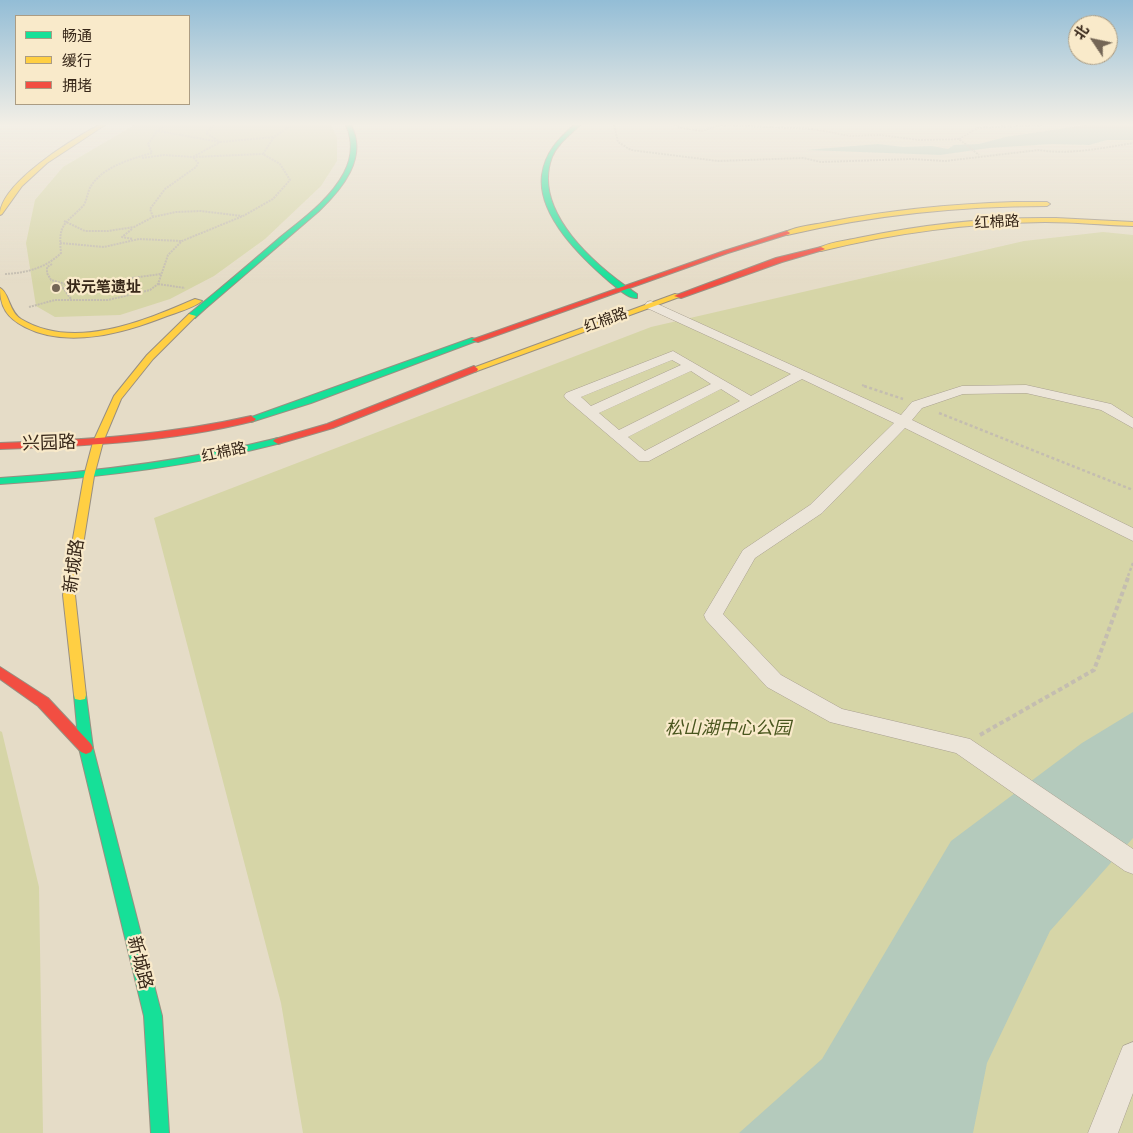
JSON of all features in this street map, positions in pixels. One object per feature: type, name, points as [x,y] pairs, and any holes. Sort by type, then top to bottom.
[{"type":"main road","points":[[0,213],[3,201],[24,178]]},
{"type":"main road","name":"新城路","points":[[160,1133],[153,1016],[86,748],[70,595],[89,476],[98,442],[117,398],[150,357],[187,321],[311,215],[336,190],[344,178]]},
{"type":"main road","points":[[546,178],[545,183],[551,206],[567,237],[623,289],[651,305]]},
{"type":"main road","name":"红棉路","points":[[98,442],[189,432],[292,406],[786,233],[854,218],[974,205],[1058,204]]},
{"type":"main road","name":"红棉路","points":[[89,476],[158,467],[207,457],[276,442],[330,426],[495,361],[651,305],[779,260],[845,242],[910,231],[972,224],[1045,220],[1133,224]]},
{"type":"main road","points":[[0,290],[16,320],[36,330],[64,334],[100,332],[134,326],[170,315],[207,297],[238,277]]},
{"type":"main road","name":"兴园路","points":[[0,446],[98,442]]},
{"type":"main road","name":"兴园路","points":[[0,481],[89,476]]},
{"type":"main road","points":[[0,672],[43,702],[86,748]]},
{"type":"street","points":[[651,305],[904,422],[1133,535]]},
{"type":"street","points":[[750,401],[673,355],[570,396],[644,458],[802,374]]},
{"type":"street","points":[[589,412],[691,366]]},
{"type":"street","points":[[618,436],[721,384]]},
{"type":"street","points":[[1133,424],[1106,407],[1026,389],[962,390],[917,405],[904,422],[816,509],[749,554],[713,615],[774,681],[837,716],[962,745],[1133,863]]},
{"type":"street","points":[[1103,1133],[1133,1056]]},
{"type":"path","points":[[96,178],[85,194],[84,206],[63,221],[59,237],[61,253],[47,267],[47,273],[51,280],[73,286],[161,274]]},
{"type":"path","points":[[153,217],[150,209],[165,189],[181,178]]},
{"type":"path","points":[[11,312],[55,300],[88,302],[132,296],[150,290],[158,284],[168,255],[182,241],[243,216],[273,199],[290,180],[289,178]]},
{"type":"path","points":[[135,240],[122,237],[126,231],[153,217],[201,211],[243,216]]},
{"type":"path","points":[[63,221],[85,231],[108,231],[134,227]]},
{"type":"path","points":[[60,243],[104,247],[135,240],[167,239],[182,241]]},
{"type":"path","points":[[0,274],[20,274],[55,260]]},
{"type":"path","points":[[61,284],[72,300]]},
{"type":"path","points":[[860,384],[888,392],[1133,490]]},
{"type":"path","points":[[962,745],[1094,670],[1133,563]]},
{"type":"green space","points":[[54,178],[326,178],[321,186],[265,239],[214,276],[170,299],[120,315],[55,317],[36,306],[26,243],[35,200]]},
{"type":"green space","name":"松山湖中心公园","points":[[1103,232],[1133,235],[1133,1133],[303,1133],[281,1003],[154,518],[651,327],[1024,241]]},
{"type":"green space","points":[[0,731],[2,732],[39,887],[43,1133],[0,1133]]},
{"type":"shaded area","points":[[1133,712],[1133,838],[1050,931],[987,1063],[973,1133],[739,1133],[822,1059],[951,841],[1082,743]]},
{"type":"traffic: fast","points":[[192,316],[326,202],[344,178]]},
{"type":"traffic: fast","points":[[545,178],[548,197],[556,217],[569,237],[601,271],[634,296]]},
{"type":"traffic: fast","points":[[251,419],[308,401],[475,340]]},
{"type":"traffic: fast","points":[[0,481],[140,469],[244,450],[278,441]]},
{"type":"traffic: fast","points":[[80,695],[86,748],[153,1016],[160,1133]]},
{"type":"traffic: slow","points":[[0,213],[27,178]]},
{"type":"traffic: slow","points":[[787,233],[852,219],[916,210],[981,205],[1047,204]]},
{"type":"traffic: slow","points":[[821,249],[876,236],[960,224],[1045,220],[1133,224]]},
{"type":"traffic: slow","points":[[0,290],[9,311],[17,320],[37,330],[59,334],[108,331],[156,318],[198,301]]},
{"type":"traffic: slow","points":[[474,369],[678,296]]},
{"type":"traffic: slow","points":[[80,695],[69,595],[89,476],[98,442],[117,398],[150,357],[192,316]]},
{"type":"traffic: jam","points":[[475,340],[726,252],[787,233]]},
{"type":"traffic: jam","points":[[678,296],[779,260],[821,249]]},
{"type":"traffic: jam","points":[[278,441],[330,426],[474,369]]},
{"type":"traffic: jam","points":[[0,446],[95,442],[158,436],[189,432],[251,419]]},
{"type":"traffic: jam","points":[[0,672],[43,702],[86,748]]},
{"type":"place","name":"状元笔遗址","points":[[56,288]]}]
